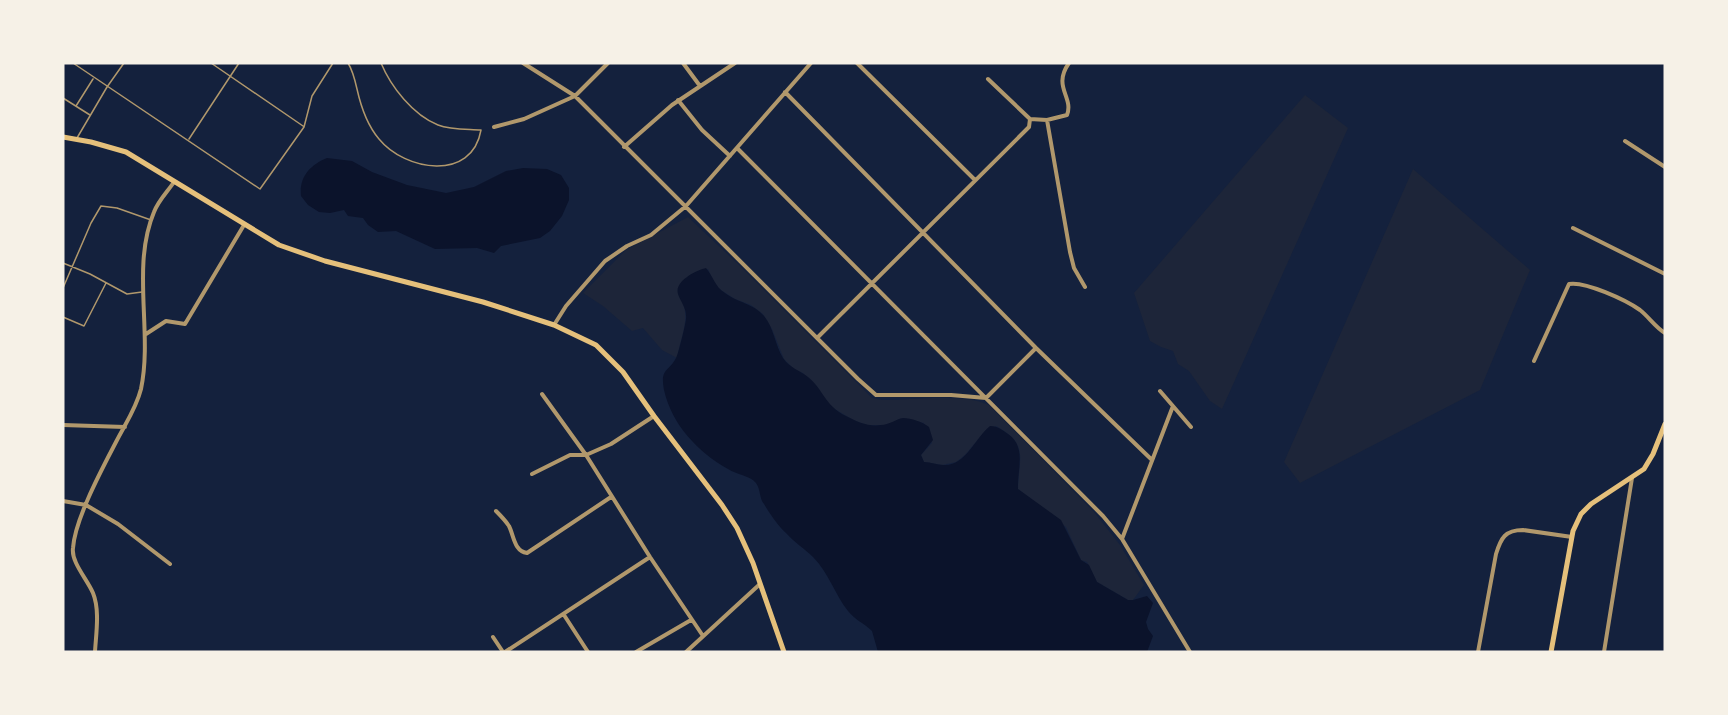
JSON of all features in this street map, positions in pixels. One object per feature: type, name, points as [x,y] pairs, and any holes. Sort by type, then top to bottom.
[{"type":"main road","points":[[63,137],[126,152],[279,245],[325,261],[483,302],[554,325],[596,345],[623,372],[737,528],[784,652]]},
{"type":"main road","points":[[1551,652],[1572,537],[1581,514],[1591,504],[1644,469],[1653,454],[1665,424]]},
{"type":"street","points":[[523,63],[575,96],[876,395],[951,395],[986,398],[1036,348]]},
{"type":"street","points":[[599,63],[603,68]]},
{"type":"street","points":[[494,127],[524,119],[575,96],[608,63]]},
{"type":"street","points":[[683,63],[700,86]]},
{"type":"street","points":[[624,147],[678,100],[735,63]]},
{"type":"street","points":[[554,325],[566,306],[605,261],[627,246],[651,235],[686,206],[810,63]]},
{"type":"street","points":[[857,63],[975,180]]},
{"type":"street","points":[[988,79],[1030,119],[1064,118],[1069,111],[1062,89],[1062,78],[1070,63]]},
{"type":"street","points":[[785,92],[1036,348],[1152,460]]},
{"type":"street","points":[[678,100],[702,130],[730,156]]},
{"type":"street","points":[[817,338],[1029,127],[1030,119]]},
{"type":"street","points":[[1047,120],[1070,252],[1074,268],[1085,287]]},
{"type":"street","points":[[1625,141],[1665,166]]},
{"type":"street","points":[[737,148],[1103,516],[1122,539],[1190,652]]},
{"type":"street","points":[[95,652],[94,595],[72,551],[75,531],[116,441],[131,417],[141,388],[145,335],[144,292],[147,232],[155,210],[175,181]]},
{"type":"street","points":[[145,335],[166,321],[185,324],[244,225]]},
{"type":"street","points":[[1573,228],[1665,274]]},
{"type":"street","points":[[1534,361],[1569,284],[1590,287],[1633,306],[1665,333]]},
{"type":"street","points":[[1160,391],[1191,427]]},
{"type":"street","points":[[542,394],[586,455],[650,558],[703,636]]},
{"type":"street","points":[[1122,539],[1173,406]]},
{"type":"street","points":[[532,474],[570,455],[586,455],[611,444],[654,416]]},
{"type":"street","points":[[63,425],[125,427]]},
{"type":"street","points":[[1604,652],[1632,478]]},
{"type":"street","points":[[496,511],[507,523],[517,548],[527,553],[611,497]]},
{"type":"street","points":[[63,501],[86,505],[118,524],[170,564]]},
{"type":"street","points":[[1478,652],[1496,554],[1504,535],[1523,530],[1572,537]]},
{"type":"street","points":[[493,637],[504,652],[650,558]]},
{"type":"street","points":[[686,652],[692,650],[703,636],[760,584]]},
{"type":"street","points":[[564,615],[588,652]]},
{"type":"street","points":[[636,652],[691,620]]},
{"type":"lane","points":[[73,63],[260,189],[304,127],[312,96],[333,63]]},
{"type":"lane","points":[[76,139],[124,63]]},
{"type":"lane","points":[[211,63],[304,127]]},
{"type":"lane","points":[[188,140],[239,63]]},
{"type":"lane","points":[[348,63],[371,129],[392,153],[422,165],[446,166],[472,152],[478,145],[481,130],[448,128],[429,120],[398,92],[381,63]]},
{"type":"lane","points":[[76,106],[94,77]]},
{"type":"lane","points":[[63,98],[90,115]]},
{"type":"lane","points":[[63,288],[91,223],[101,206],[117,208],[151,220]]},
{"type":"lane","points":[[63,263],[127,294],[144,292]]},
{"type":"lane","points":[[63,317],[84,326],[106,282]]},
{"type":"shaded area","points":[[1305,95],[1348,128],[1222,409],[1210,401],[1189,371],[1178,364],[1173,351],[1150,341],[1134,293]]},
{"type":"shaded area","points":[[327,158],[352,161],[372,172],[407,185],[446,193],[474,187],[506,171],[523,168],[547,169],[561,175],[569,188],[569,200],[562,216],[550,231],[540,238],[501,246],[494,253],[477,248],[435,249],[396,231],[378,232],[363,218],[348,216],[344,210],[330,213],[319,212],[308,205],[301,196],[304,177],[315,164]]},
{"type":"shaded area","points":[[1413,169],[1530,270],[1480,390],[1300,483],[1284,462]]},
{"type":"shaded area","points":[[688,217],[872,398],[882,400],[952,398],[978,401],[989,405],[1094,512],[1120,545],[1144,585],[1133,600],[1128,600],[1097,582],[1087,562],[1081,560],[1066,527],[1018,489],[1020,452],[1018,446],[1014,439],[996,426],[986,430],[956,462],[942,465],[924,462],[921,455],[932,443],[924,423],[900,419],[888,425],[867,425],[853,420],[830,406],[803,373],[795,370],[784,359],[772,329],[763,314],[751,305],[735,299],[716,287],[708,269],[688,277],[678,294],[685,310],[685,317],[677,358],[662,350],[643,328],[632,331],[603,306],[583,293],[626,250]]},
{"type":"shaded area","points":[[706,268],[722,291],[755,308],[764,316],[783,358],[808,377],[839,412],[868,425],[884,425],[903,418],[924,423],[929,427],[933,440],[921,455],[924,462],[943,465],[958,461],[990,426],[998,427],[1014,439],[1020,459],[1018,489],[1061,520],[1081,560],[1089,565],[1097,582],[1128,600],[1147,596],[1153,603],[1146,622],[1153,636],[1147,652],[878,652],[872,631],[843,605],[819,563],[777,523],[762,502],[756,483],[728,469],[706,454],[688,436],[673,415],[664,390],[663,378],[677,356],[686,321],[686,312],[678,289],[687,277]]}]
